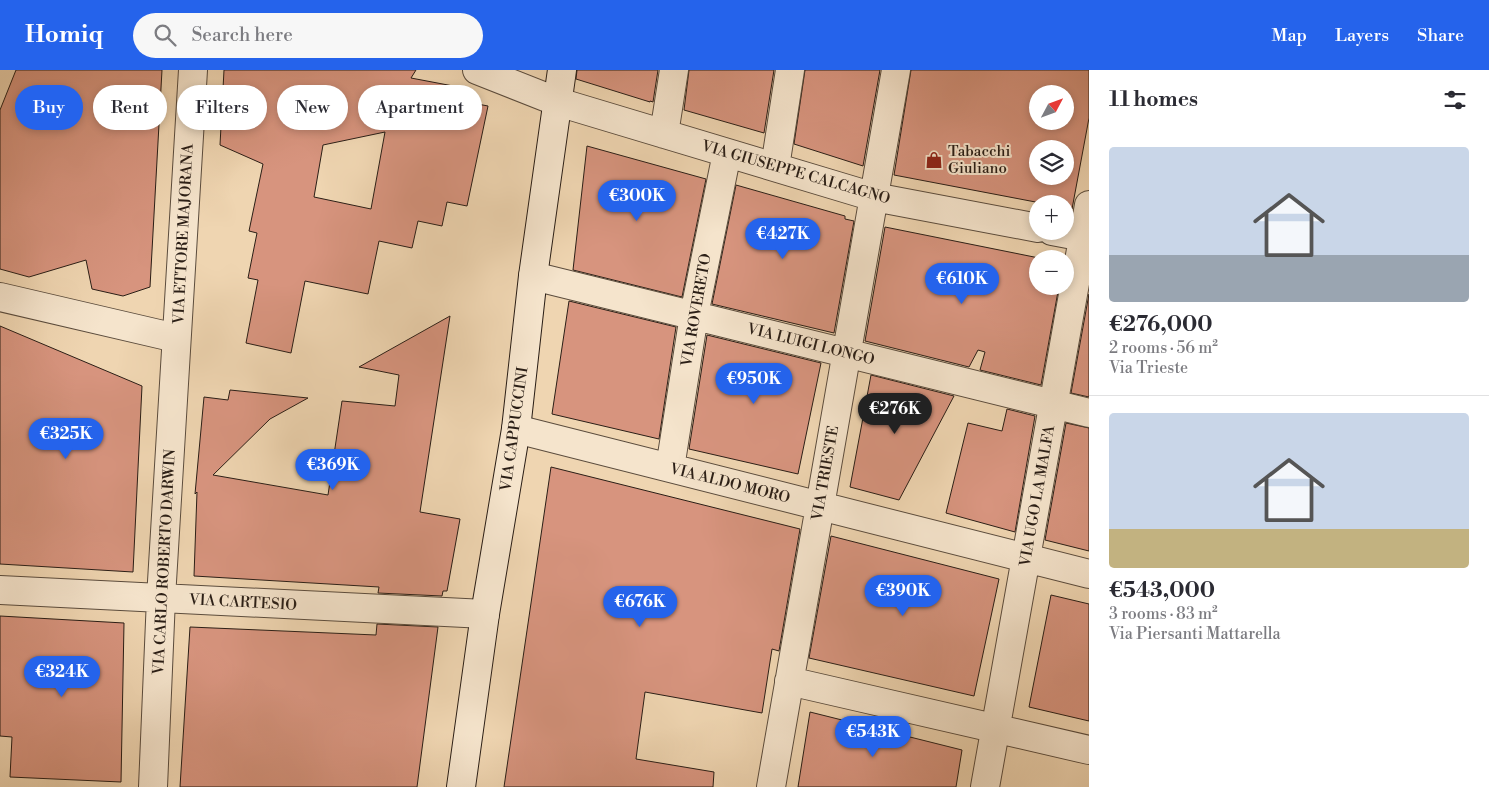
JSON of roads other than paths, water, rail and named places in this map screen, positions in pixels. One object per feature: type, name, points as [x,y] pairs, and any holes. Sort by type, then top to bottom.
[{"type":"street","name":"VIA ETTORE MAJORANA","points":[[176,338],[192,70]]},
{"type":"street","name":"VIA GIUSEPPE CALCAGNO","points":[[477,70],[558,102],[874,197],[1029,226]]},
{"type":"street","name":"VIA CAPPUCCINI","points":[[461,787],[486,614],[516,429],[533,276],[562,70]]},
{"type":"street","points":[[664,134],[674,70]]},
{"type":"street","points":[[775,167],[790,70]]},
{"type":"street","name":"VIA TRIESTE","points":[[771,787],[896,70]]},
{"type":"street","name":"VIA ROVERETO","points":[[670,468],[694,315],[727,153]]},
{"type":"street","name":"VIA UGO LA MALFA","points":[[985,787],[1086,238],[1089,204]]},
{"type":"street","name":"VIA LUIGI LONGO","points":[[533,276],[1089,413]]},
{"type":"street","points":[[0,297],[176,338]]},
{"type":"street","name":"VIA CARLO ROBERTO DARWIN","points":[[153,787],[161,598],[176,338]]},
{"type":"street","name":"VIA ALDO MORO","points":[[516,429],[1089,574]]},
{"type":"street","name":"VIA CARTESIO","points":[[0,590],[486,614]]},
{"type":"street","points":[[789,681],[1089,750]]},
{"type":"place","name":"Tabacchi Giuliano","points":[[934,160]]}]
